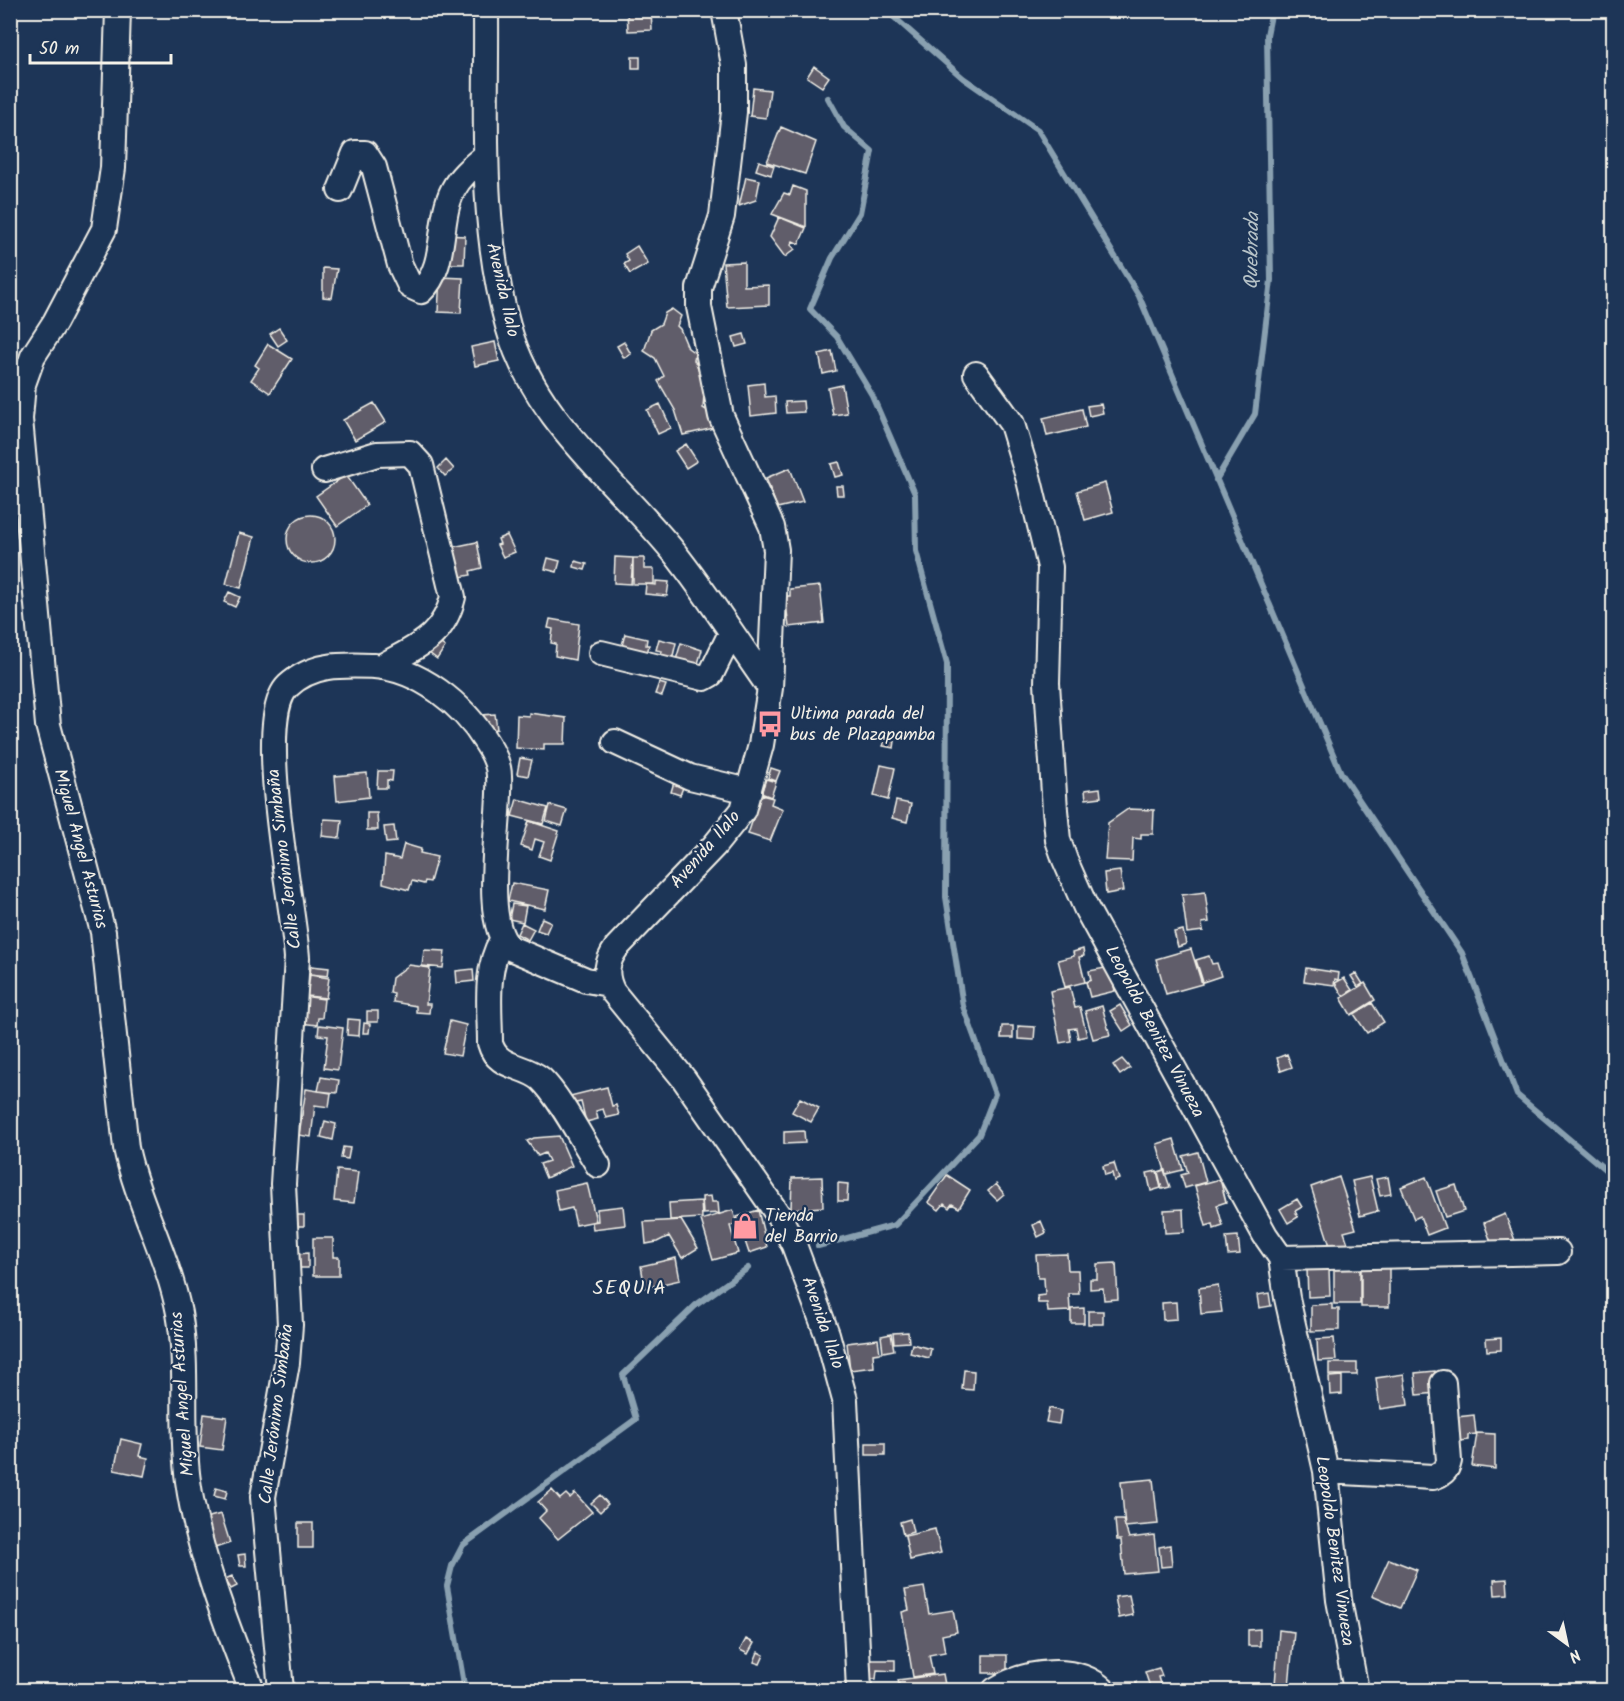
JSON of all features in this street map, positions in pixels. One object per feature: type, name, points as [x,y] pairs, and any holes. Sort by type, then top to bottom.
[{"type":"street","name":"Miguel Angel Asturias","points":[[118,10],[113,168],[104,230],[55,322],[33,356],[23,384],[21,450],[48,726],[103,932],[126,1148],[131,1172],[173,1286],[180,1315],[188,1481],[200,1537],[252,1690]]},
{"type":"street","name":"Avenida Ilalo","points":[[486,10],[485,189],[491,247],[508,327],[516,350],[546,406],[673,552],[770,688],[768,709],[743,810],[735,822],[610,957],[606,977],[619,1001],[684,1079],[779,1216],[794,1245],[827,1334],[845,1400],[859,1690]]},
{"type":"street","points":[[724,10],[734,64],[734,112],[722,216],[699,288],[699,307],[721,417],[772,527],[776,550],[770,688]]},
{"type":"street","points":[[340,190],[354,153],[365,153],[374,167],[400,265],[410,286],[421,291],[432,281],[452,191],[463,175],[485,156]]},
{"type":"street","name":"Leopoldo Benitez Vinueza","points":[[976,374],[1012,424],[1029,480],[1050,567],[1047,683],[1058,840],[1073,883],[1187,1095],[1265,1235],[1281,1258],[1287,1298],[1326,1471],[1339,1600],[1356,1690]]},
{"type":"street","points":[[324,470],[377,454],[410,453],[421,465],[453,597],[448,616],[435,634],[381,667]]},
{"type":"street","points":[[601,653],[704,678],[711,674],[731,633]]},
{"type":"street","name":"Calle Jerónimo Simbaña","points":[[281,1690],[263,1497],[286,1363],[290,1325],[283,1184],[297,958],[295,925],[273,772],[274,724],[280,700],[287,686],[316,668],[336,664],[381,667],[432,685],[477,728],[500,774],[494,896],[498,931],[502,940]]},
{"type":"street","points":[[615,742],[690,777],[749,791]]},
{"type":"street","points":[[598,1165],[540,1078],[500,1060],[493,1052],[490,974],[494,955],[502,940],[510,948],[586,980],[609,984]]},
{"type":"street","points":[[1281,1258],[1558,1252]]},
{"type":"street","points":[[1326,1471],[1433,1477],[1441,1474],[1447,1469],[1449,1461],[1443,1383]]},
{"type":"street","points":[[995,1690],[1006,1683],[1025,1677],[1062,1673],[1092,1679],[1103,1690]]},
{"type":"building","points":[[627,10],[651,10],[652,30],[628,31]]},
{"type":"building","points":[[632,57],[640,57],[640,68],[632,68]]},
{"type":"building","points":[[814,66],[829,77],[822,87],[807,77]]},
{"type":"building","points":[[753,88],[770,90],[766,118],[750,116]]},
{"type":"building","points":[[781,127],[816,142],[805,174],[767,162]]},
{"type":"building","points":[[759,161],[774,166],[771,175],[756,170]]},
{"type":"building","points":[[746,177],[760,180],[756,200],[739,206]]},
{"type":"building","points":[[793,186],[806,191],[806,227],[772,214],[784,193],[790,195]]},
{"type":"building","points":[[779,217],[806,228],[799,244],[793,241],[791,245],[795,249],[785,257],[770,237]]},
{"type":"building","points":[[443,235],[465,236],[464,264],[442,264]]},
{"type":"building","points":[[637,246],[648,264],[630,274],[624,264],[629,261],[625,254]]},
{"type":"building","points":[[744,262],[744,286],[769,285],[769,305],[727,307],[723,263]]},
{"type":"building","points":[[323,268],[337,269],[332,298],[323,297]]},
{"type":"building","points":[[440,277],[463,278],[461,313],[438,312]]},
{"type":"building","points":[[672,309],[681,316],[677,326],[688,348],[695,353],[694,360],[705,380],[703,408],[708,411],[714,428],[683,435],[675,410],[658,381],[664,376],[655,358],[644,351],[651,330],[661,324],[665,313]]},
{"type":"building","points":[[279,328],[287,340],[278,346],[270,334]]},
{"type":"building","points":[[744,334],[747,344],[736,347],[733,337]]},
{"type":"building","points":[[495,342],[499,361],[475,366],[471,347]]},
{"type":"building","points":[[624,342],[631,354],[624,358],[617,346]]},
{"type":"building","points":[[268,344],[292,359],[270,393],[251,380],[259,368],[255,365]]},
{"type":"building","points":[[832,351],[836,371],[823,374],[819,354]]},
{"type":"building","points":[[764,383],[765,397],[775,396],[776,413],[751,416],[748,385]]},
{"type":"building","points":[[842,385],[847,413],[833,415],[828,388]]},
{"type":"building","points":[[803,401],[804,412],[786,413],[785,402]]},
{"type":"building","points":[[374,403],[386,422],[355,440],[343,420]]},
{"type":"building","points":[[660,404],[671,428],[658,434],[647,410]]},
{"type":"building","points":[[1101,404],[1103,413],[1089,416],[1087,406]]},
{"type":"building","points":[[1082,409],[1086,427],[1047,436],[1043,418]]},
{"type":"building","points":[[686,444],[697,461],[686,468],[675,451]]},
{"type":"building","points":[[446,460],[454,469],[445,476],[438,468]]},
{"type":"building","points":[[839,462],[843,475],[835,477],[831,464]]},
{"type":"building","points":[[790,468],[803,502],[777,508],[766,478]]},
{"type":"building","points":[[346,475],[367,505],[337,526],[316,496]]},
{"type":"building","points":[[1105,483],[1113,512],[1085,520],[1077,491]]},
{"type":"building","points":[[836,486],[843,486],[844,495],[837,495]]},
{"type":"building","points":[[306,515],[316,515],[328,522],[335,534],[335,544],[328,556],[316,563],[306,563],[291,552],[287,544],[287,534],[298,519]]},
{"type":"building","points":[[239,533],[254,537],[241,588],[226,584]]},
{"type":"building","points":[[507,535],[515,552],[503,557],[497,545],[500,544],[498,539]]},
{"type":"building","points":[[477,542],[482,568],[470,571],[471,575],[455,578],[448,548]]},
{"type":"building","points":[[615,557],[633,558],[631,584],[614,583]]},
{"type":"building","points":[[548,558],[560,561],[557,572],[545,569]]},
{"type":"building","points":[[633,558],[644,558],[644,569],[654,569],[654,584],[633,584]]},
{"type":"building","points":[[575,561],[587,564],[585,570],[574,567]]},
{"type":"building","points":[[656,581],[669,582],[667,596],[645,594],[646,584],[656,585]]},
{"type":"building","points":[[820,586],[824,623],[789,627],[785,596],[790,596],[790,589]]},
{"type":"building","points":[[229,592],[240,597],[235,607],[224,602]]},
{"type":"building","points":[[550,619],[579,624],[575,660],[555,656],[556,644],[551,643],[553,629],[548,628]]},
{"type":"building","points":[[625,634],[647,639],[646,645],[649,645],[646,659],[620,653]]},
{"type":"building","points":[[659,639],[676,643],[672,660],[660,657],[662,651],[656,650]]},
{"type":"building","points":[[437,641],[445,647],[437,659],[429,653]]},
{"type":"building","points":[[681,643],[702,650],[696,670],[675,663]]},
{"type":"building","points":[[659,683],[666,685],[662,696],[655,694]]},
{"type":"building","points":[[529,713],[566,718],[565,744],[544,744],[544,750],[516,748],[517,715],[529,716]]},
{"type":"building","points":[[495,714],[497,729],[483,731],[481,715]]},
{"type":"building","points":[[885,739],[895,741],[894,748],[883,746]]},
{"type":"building","points":[[520,758],[532,760],[528,776],[517,774]]},
{"type":"building","points":[[881,765],[895,768],[888,800],[874,796]]},
{"type":"building","points":[[771,768],[780,771],[776,781],[768,778]]},
{"type":"building","points":[[378,771],[393,771],[392,781],[387,780],[387,788],[377,788]]},
{"type":"building","points":[[367,773],[369,797],[337,801],[335,776]]},
{"type":"building","points":[[766,779],[776,782],[771,797],[761,793]]},
{"type":"building","points":[[674,782],[684,785],[680,795],[671,792]]},
{"type":"building","points":[[1100,788],[1101,797],[1086,799],[1085,790]]},
{"type":"building","points":[[761,795],[773,798],[771,804],[783,809],[770,841],[748,834]]},
{"type":"building","points":[[517,799],[548,808],[543,824],[512,816]]},
{"type":"building","points":[[896,801],[911,804],[907,822],[892,818]]},
{"type":"building","points":[[550,805],[567,810],[562,826],[546,821]]},
{"type":"building","points":[[1128,809],[1154,810],[1153,834],[1141,834],[1141,839],[1133,838],[1132,861],[1105,860],[1108,823]]},
{"type":"building","points":[[367,813],[377,813],[378,830],[367,830]]},
{"type":"building","points":[[324,819],[342,820],[340,838],[322,836]]},
{"type":"building","points":[[529,821],[559,831],[550,860],[539,856],[544,842],[535,839],[532,850],[521,846]]},
{"type":"building","points":[[394,826],[396,842],[386,843],[384,827]]},
{"type":"building","points":[[404,844],[421,849],[420,853],[437,857],[430,882],[425,881],[424,884],[412,881],[409,890],[383,883],[385,856],[400,859]]},
{"type":"building","points":[[1120,871],[1123,891],[1106,894],[1104,873]]},
{"type":"building","points":[[512,883],[549,890],[545,909],[508,901]]},
{"type":"building","points":[[1205,892],[1209,922],[1202,923],[1203,931],[1187,933],[1182,895]]},
{"type":"building","points":[[512,904],[526,906],[523,922],[509,919]]},
{"type":"building","points":[[542,918],[551,922],[546,933],[537,930]]},
{"type":"building","points":[[522,923],[534,929],[528,940],[517,934]]},
{"type":"building","points":[[1183,930],[1186,944],[1178,947],[1174,932]]},
{"type":"building","points":[[1083,949],[1084,956],[1079,957],[1085,982],[1065,987],[1058,960],[1074,956],[1073,952]]},
{"type":"building","points":[[1191,949],[1202,984],[1166,994],[1156,959]]},
{"type":"building","points":[[424,950],[445,951],[443,968],[422,966]]},
{"type":"building","points":[[1209,956],[1212,964],[1217,963],[1221,976],[1203,982],[1196,960]]},
{"type":"building","points":[[409,965],[430,968],[426,1004],[430,1004],[429,1013],[416,1012],[416,1006],[393,1002],[394,994],[390,993],[392,978]]},
{"type":"building","points":[[311,966],[329,968],[328,976],[310,974]]},
{"type":"building","points":[[1110,967],[1115,991],[1090,997],[1086,982],[1091,980],[1089,971]]},
{"type":"building","points":[[1306,968],[1339,973],[1338,980],[1335,979],[1334,985],[1304,981]]},
{"type":"building","points":[[473,969],[474,981],[457,983],[456,971]]},
{"type":"building","points":[[1356,973],[1363,984],[1358,987],[1351,976]]},
{"type":"building","points":[[310,975],[329,978],[326,998],[307,996]]},
{"type":"building","points":[[1344,978],[1352,990],[1343,996],[1335,983]]},
{"type":"building","points":[[1365,983],[1375,1000],[1351,1015],[1341,998]]},
{"type":"building","points":[[1070,987],[1075,1008],[1080,1007],[1087,1036],[1078,1038],[1076,1028],[1069,1029],[1071,1041],[1060,1043],[1050,991]]},
{"type":"building","points":[[303,996],[324,999],[322,1018],[318,1018],[317,1025],[300,1023]]},
{"type":"building","points":[[1372,1003],[1384,1022],[1367,1033],[1354,1014]]},
{"type":"building","points":[[1120,1005],[1132,1025],[1123,1031],[1110,1011]]},
{"type":"building","points":[[1102,1006],[1110,1035],[1093,1039],[1085,1011]]},
{"type":"building","points":[[367,1011],[378,1011],[378,1022],[367,1022]]},
{"type":"building","points":[[348,1019],[360,1020],[359,1036],[347,1035]]},
{"type":"building","points":[[450,1021],[466,1025],[460,1056],[443,1053]]},
{"type":"building","points":[[364,1023],[370,1024],[369,1033],[363,1033]]},
{"type":"building","points":[[319,1025],[343,1028],[338,1070],[324,1068],[328,1036],[318,1035]]},
{"type":"building","points":[[1002,1026],[1013,1026],[1013,1038],[1001,1038]]},
{"type":"building","points":[[1018,1026],[1035,1027],[1034,1040],[1018,1039]]},
{"type":"building","points":[[1287,1054],[1292,1067],[1281,1071],[1277,1058]]},
{"type":"building","points":[[1122,1059],[1130,1068],[1120,1075],[1113,1065]]},
{"type":"building","points":[[321,1077],[339,1080],[337,1093],[318,1091]]},
{"type":"building","points":[[607,1087],[612,1106],[616,1105],[619,1115],[606,1118],[603,1109],[596,1111],[598,1119],[586,1122],[581,1102],[571,1104],[570,1096]]},
{"type":"building","points":[[306,1089],[331,1093],[329,1107],[315,1105],[311,1137],[299,1135]]},
{"type":"building","points":[[800,1098],[819,1108],[811,1122],[792,1112]]},
{"type":"building","points":[[325,1121],[336,1124],[333,1140],[321,1137]]},
{"type":"building","points":[[804,1131],[805,1143],[784,1144],[784,1132]]},
{"type":"building","points":[[559,1136],[572,1166],[546,1178],[540,1164],[549,1161],[545,1153],[538,1156],[527,1141],[534,1138]]},
{"type":"building","points":[[1174,1139],[1183,1170],[1166,1174],[1157,1144]]},
{"type":"building","points":[[343,1147],[350,1148],[348,1159],[341,1158]]},
{"type":"building","points":[[1198,1152],[1206,1182],[1185,1188],[1181,1175],[1188,1173],[1183,1156]]},
{"type":"building","points":[[1114,1163],[1119,1179],[1114,1181],[1112,1173],[1105,1175],[1103,1166]]},
{"type":"building","points":[[337,1170],[358,1172],[354,1203],[334,1201]]},
{"type":"building","points":[[1164,1170],[1170,1187],[1162,1189],[1158,1172]]},
{"type":"building","points":[[1157,1171],[1161,1188],[1151,1191],[1147,1173]]},
{"type":"building","points":[[947,1175],[970,1190],[959,1208],[952,1204],[949,1208],[944,1204],[939,1210],[928,1202]]},
{"type":"building","points":[[822,1177],[823,1207],[791,1209],[792,1178]]},
{"type":"building","points":[[1339,1177],[1356,1229],[1344,1232],[1350,1249],[1333,1255],[1311,1187]]},
{"type":"building","points":[[1370,1177],[1378,1211],[1360,1216],[1352,1181]]},
{"type":"building","points":[[1388,1177],[1391,1194],[1380,1196],[1376,1179]]},
{"type":"building","points":[[1426,1177],[1445,1228],[1427,1235],[1420,1216],[1414,1219],[1401,1187]]},
{"type":"building","points":[[1220,1179],[1226,1202],[1217,1205],[1223,1226],[1214,1229],[1213,1224],[1206,1226],[1195,1186]]},
{"type":"building","points":[[587,1183],[596,1221],[576,1225],[572,1208],[559,1211],[555,1190]]},
{"type":"building","points":[[838,1183],[848,1184],[847,1201],[838,1201]]},
{"type":"building","points":[[996,1184],[1004,1194],[997,1200],[988,1191]]},
{"type":"building","points":[[1456,1185],[1464,1211],[1445,1217],[1436,1191]]},
{"type":"building","points":[[711,1196],[712,1202],[718,1202],[719,1213],[703,1214],[702,1197]]},
{"type":"building","points":[[1297,1199],[1302,1207],[1295,1211],[1298,1217],[1288,1223],[1280,1209]]},
{"type":"building","points":[[701,1201],[702,1218],[670,1220],[669,1203]]},
{"type":"building","points":[[623,1206],[625,1225],[593,1229],[592,1222],[598,1221],[597,1209]]},
{"type":"building","points":[[1183,1209],[1184,1232],[1165,1233],[1164,1210]]},
{"type":"building","points":[[733,1210],[737,1224],[730,1226],[738,1253],[713,1260],[701,1220]]},
{"type":"building","points":[[758,1210],[767,1247],[749,1253],[737,1217]]},
{"type":"building","points":[[1505,1214],[1516,1243],[1492,1245],[1484,1223]]},
{"type":"building","points":[[292,1215],[304,1215],[304,1226],[292,1226]]},
{"type":"building","points":[[681,1220],[698,1248],[682,1258],[669,1236],[646,1244],[644,1222]]},
{"type":"building","points":[[1041,1221],[1046,1233],[1038,1237],[1033,1225]]},
{"type":"building","points":[[1238,1236],[1240,1254],[1228,1255],[1226,1237]]},
{"type":"building","points":[[313,1238],[333,1238],[333,1257],[339,1257],[339,1276],[313,1276]]},
{"type":"building","points":[[308,1253],[308,1268],[298,1268],[298,1254]]},
{"type":"building","points":[[1067,1254],[1068,1270],[1078,1270],[1079,1294],[1069,1294],[1070,1311],[1048,1312],[1047,1303],[1038,1303],[1037,1296],[1045,1295],[1044,1278],[1038,1278],[1036,1255]]},
{"type":"building","points":[[676,1258],[680,1280],[645,1288],[641,1266]]},
{"type":"building","points":[[1361,1261],[1389,1261],[1389,1307],[1361,1307]]},
{"type":"building","points":[[1360,1262],[1360,1304],[1334,1304],[1334,1263]]},
{"type":"building","points":[[1116,1263],[1118,1299],[1104,1300],[1103,1288],[1090,1289],[1090,1279],[1097,1279],[1097,1264]]},
{"type":"building","points":[[1329,1268],[1330,1296],[1308,1297],[1307,1269]]},
{"type":"building","points":[[1218,1285],[1222,1312],[1201,1314],[1199,1288]]},
{"type":"building","points":[[1269,1293],[1271,1306],[1259,1308],[1257,1295]]},
{"type":"building","points":[[1176,1302],[1177,1319],[1163,1320],[1162,1303]]},
{"type":"building","points":[[1332,1304],[1332,1309],[1339,1309],[1339,1330],[1311,1331],[1311,1305]]},
{"type":"building","points":[[1084,1308],[1084,1323],[1071,1323],[1071,1309]]},
{"type":"building","points":[[1088,1311],[1103,1311],[1103,1324],[1088,1324]]},
{"type":"building","points":[[908,1332],[909,1342],[894,1343],[893,1333]]},
{"type":"building","points":[[891,1334],[894,1350],[883,1352],[881,1336]]},
{"type":"building","points":[[1334,1338],[1336,1360],[1318,1361],[1317,1339]]},
{"type":"building","points":[[1501,1338],[1501,1350],[1487,1351],[1486,1339]]},
{"type":"building","points":[[878,1339],[880,1353],[873,1354],[874,1367],[850,1370],[847,1343]]},
{"type":"building","points":[[912,1344],[931,1349],[929,1358],[910,1353]]},
{"type":"building","points":[[1329,1363],[1357,1363],[1357,1375],[1329,1375]]},
{"type":"building","points":[[964,1370],[974,1371],[973,1390],[962,1389]]},
{"type":"building","points":[[1435,1371],[1436,1393],[1417,1395],[1415,1373]]},
{"type":"building","points":[[1404,1374],[1408,1405],[1380,1409],[1376,1378]]},
{"type":"building","points":[[1342,1376],[1342,1394],[1330,1395],[1329,1377]]},
{"type":"building","points":[[1049,1408],[1061,1411],[1059,1424],[1046,1422]]},
{"type":"building","points":[[204,1414],[227,1417],[222,1450],[200,1447]]},
{"type":"building","points":[[1474,1415],[1476,1434],[1468,1435],[1468,1440],[1460,1441],[1457,1417]]},
{"type":"building","points":[[1477,1433],[1495,1434],[1495,1469],[1472,1466]]},
{"type":"building","points":[[121,1439],[142,1444],[139,1456],[148,1458],[144,1476],[114,1470]]},
{"type":"building","points":[[866,1443],[885,1443],[885,1455],[866,1455]]},
{"type":"building","points":[[1153,1479],[1158,1524],[1125,1527],[1121,1482]]},
{"type":"building","points":[[216,1488],[227,1491],[225,1499],[214,1496]]},
{"type":"building","points":[[552,1490],[560,1499],[566,1494],[570,1498],[575,1493],[592,1512],[558,1539],[539,1518],[546,1511],[538,1502]]},
{"type":"building","points":[[600,1495],[608,1504],[600,1512],[591,1503]]},
{"type":"building","points":[[221,1514],[230,1543],[215,1548],[205,1518]]},
{"type":"building","points":[[910,1519],[913,1532],[903,1535],[900,1522]]},
{"type":"building","points":[[1115,1520],[1123,1520],[1129,1538],[1154,1535],[1158,1571],[1124,1574],[1121,1540],[1117,1540]]},
{"type":"building","points":[[298,1523],[313,1523],[313,1548],[298,1548]]},
{"type":"building","points":[[935,1529],[941,1553],[910,1560],[905,1536]]},
{"type":"building","points":[[1170,1545],[1172,1566],[1161,1567],[1159,1547]]},
{"type":"building","points":[[245,1554],[246,1566],[240,1566],[238,1555]]},
{"type":"building","points":[[1389,1559],[1417,1570],[1400,1608],[1372,1596]]},
{"type":"building","points":[[232,1576],[237,1586],[231,1589],[225,1579]]},
{"type":"building","points":[[1507,1579],[1508,1594],[1495,1595],[1494,1580]]},
{"type":"building","points":[[924,1587],[929,1614],[953,1610],[957,1632],[942,1635],[945,1652],[929,1655],[933,1674],[913,1677],[902,1612],[909,1610],[905,1590]]},
{"type":"building","points":[[1129,1595],[1133,1615],[1119,1618],[1115,1597]]},
{"type":"building","points":[[1260,1629],[1260,1646],[1248,1646],[1248,1630]]},
{"type":"building","points":[[1279,1630],[1294,1632],[1289,1686],[1275,1685]]},
{"type":"building","points":[[746,1639],[754,1643],[748,1654],[740,1650]]},
{"type":"building","points":[[758,1652],[764,1655],[760,1664],[754,1662]]},
{"type":"building","points":[[983,1655],[1007,1655],[1007,1673],[983,1673]]},
{"type":"building","points":[[869,1660],[895,1660],[895,1671],[877,1670],[876,1679],[869,1679]]},
{"type":"building","points":[[1159,1668],[1162,1676],[1158,1677],[1162,1690],[1151,1690],[1145,1672]]},
{"type":"building","points":[[943,1674],[946,1690],[900,1690],[898,1680]]},
{"type":"building","points":[[1116,1682],[1136,1682],[1136,1690],[1116,1690]]},
{"type":"waterway","points":[[886,10],[963,78],[1038,130],[1139,296],[1341,773],[1462,953],[1517,1095],[1614,1177]]},
{"type":"waterway","name":"Quebrada","points":[[1216,480],[1255,414],[1271,280],[1267,35],[1272,10]]},
{"type":"waterway","points":[[818,1246],[895,1225],[979,1135],[995,1094],[963,1006],[946,897],[947,664],[916,551],[915,494],[872,395],[837,337],[810,309],[832,258],[860,213],[872,151],[844,127],[828,98]]},
{"type":"waterway","points":[[465,1690],[447,1586],[452,1566],[463,1545],[636,1419],[623,1375],[696,1305],[748,1268]]},
{"type":"place","name":"Ultima parada del bus de Plazapamba","points":[[770,724]]},
{"type":"place","name":"Tienda del Barrio","points":[[745,1226]]},
{"type":"district","name":"SEQUIA","points":[[630,1289]]}]
